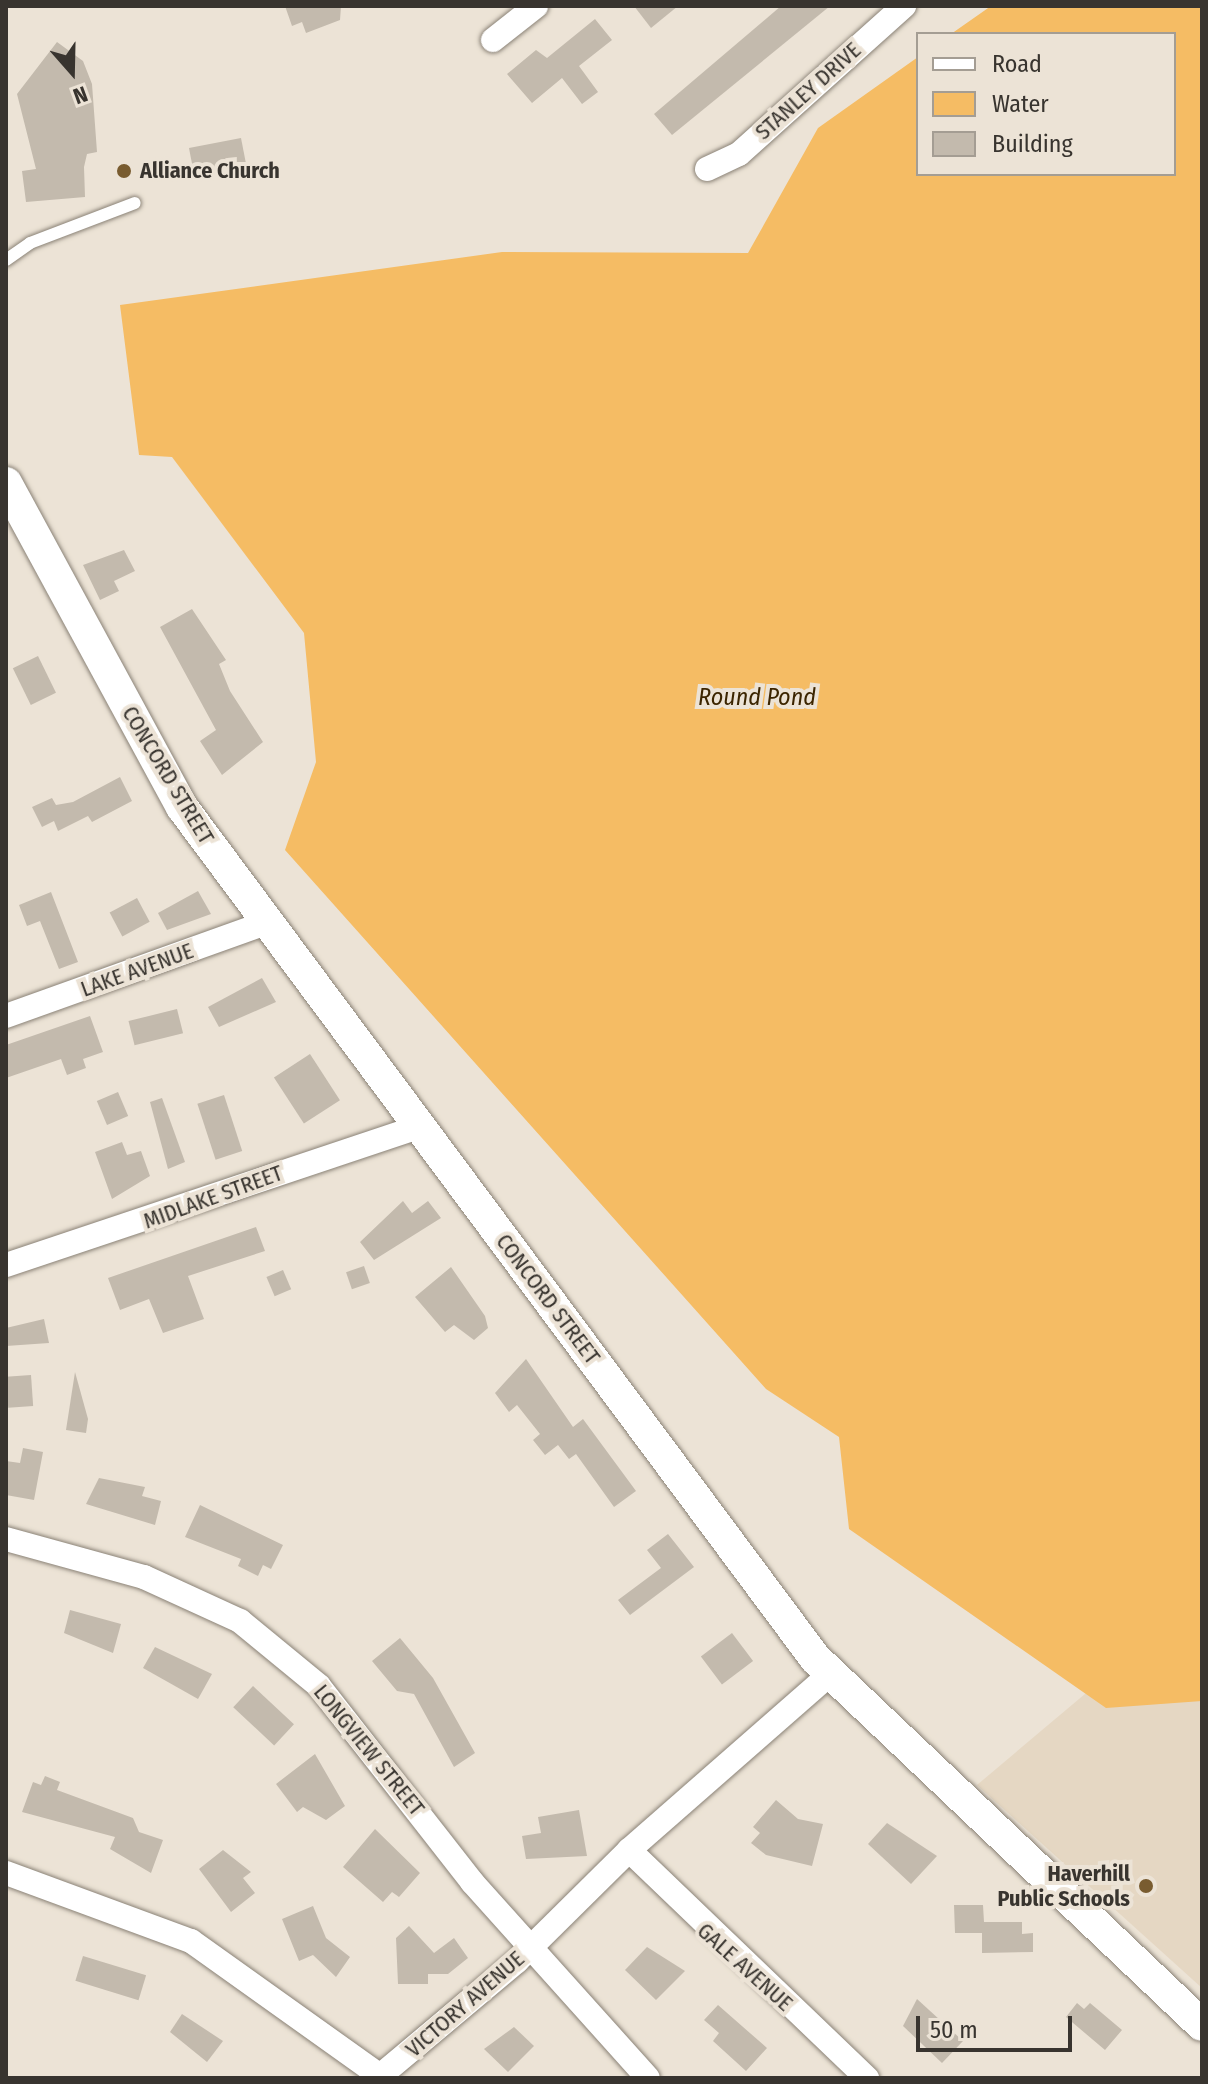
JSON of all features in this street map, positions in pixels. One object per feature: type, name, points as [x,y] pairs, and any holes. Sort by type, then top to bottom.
[{"type":"main road","name":"CONCORD STREET","points":[[6,483],[182,807],[830,1674],[1202,2025]]},
{"type":"street","points":[[493,40],[536,6]]},
{"type":"street","name":"STANLEY DRIVE","points":[[707,169],[739,154],[904,6]]},
{"type":"street","name":"LAKE AVENUE","points":[[6,1016],[266,923]]},
{"type":"street","name":"MIDLAKE STREET","points":[[6,1265],[419,1127]]},
{"type":"street","name":"LONGVIEW STREET","points":[[6,1539],[144,1577],[240,1621],[319,1686],[529,1949],[648,2078]]},
{"type":"street","name":"VICTORY AVENUE","points":[[6,1873],[191,1941],[379,2077],[529,1949],[629,1850],[830,1674]]},
{"type":"street","name":"GALE AVENUE","points":[[629,1850],[867,2078]]},
{"type":"lane","points":[[6,260],[30,243],[135,203]]},
{"type":"shaded area","name":"Haverhill Public Schools","points":[[1202,1671],[1202,1988],[977,1785],[1098,1683]]},
{"type":"water","name":"Round Pond","points":[[991,6],[1202,6],[1202,1701],[1106,1708],[849,1529],[839,1437],[766,1389],[285,850],[316,762],[304,633],[172,457],[139,455],[120,305],[502,252],[748,253],[818,128],[916,58],[916,176],[1176,176],[1176,32],[954,32]]},
{"type":"building","points":[[285,6],[341,6],[340,20],[306,33],[302,22],[292,26]]},
{"type":"building","points":[[634,6],[678,6],[651,28]]},
{"type":"building","points":[[781,6],[830,6],[672,135],[654,114]]},
{"type":"building","points":[[595,19],[612,40],[579,66],[598,92],[582,104],[562,78],[532,103],[507,74],[536,50],[547,58]]},
{"type":"building","points":[[57,42],[83,61],[92,84],[97,152],[87,154],[85,197],[26,202],[22,171],[36,169],[17,94]]},
{"type":"building","points":[[241,138],[246,163],[194,173],[189,148]]},
{"type":"building","points":[[124,550],[135,571],[114,581],[119,591],[100,600],[83,565]]},
{"type":"building","points":[[192,609],[226,660],[219,664],[230,691],[263,742],[222,775],[200,741],[216,730],[160,627]]},
{"type":"building","points":[[38,656],[56,693],[31,705],[13,668]]},
{"type":"building","points":[[120,777],[132,801],[92,822],[88,816],[58,831],[54,821],[42,827],[32,807],[52,798],[56,805],[73,802]]},
{"type":"building","points":[[198,891],[211,914],[167,930],[158,913]]},
{"type":"building","points":[[51,892],[78,962],[59,969],[40,921],[27,926],[19,905]]},
{"type":"building","points":[[137,898],[150,922],[122,936],[110,913]]},
{"type":"building","points":[[262,978],[276,1002],[219,1027],[208,1007]]},
{"type":"building","points":[[177,1009],[183,1033],[135,1045],[128,1021]]},
{"type":"building","points":[[90,1016],[103,1052],[83,1059],[86,1068],[67,1075],[61,1059],[6,1078],[6,1045]]},
{"type":"building","points":[[310,1054],[340,1100],[304,1124],[274,1077]]},
{"type":"building","points":[[118,1092],[128,1116],[107,1125],[97,1101]]},
{"type":"building","points":[[224,1095],[242,1151],[216,1160],[197,1104]]},
{"type":"building","points":[[162,1098],[185,1162],[168,1169],[150,1102]]},
{"type":"building","points":[[122,1142],[127,1155],[141,1151],[150,1176],[112,1199],[95,1152]]},
{"type":"building","points":[[403,1201],[412,1213],[428,1201],[441,1218],[374,1260],[360,1242]]},
{"type":"building","points":[[256,1227],[265,1251],[188,1276],[204,1319],[163,1333],[149,1299],[120,1310],[108,1278]]},
{"type":"building","points":[[364,1266],[370,1283],[352,1289],[346,1272]]},
{"type":"building","points":[[451,1267],[485,1316],[488,1328],[474,1340],[454,1325],[445,1332],[415,1297]]},
{"type":"building","points":[[283,1270],[291,1289],[275,1296],[266,1277]]},
{"type":"building","points":[[44,1319],[49,1343],[6,1346],[6,1328]]},
{"type":"building","points":[[526,1359],[573,1427],[583,1419],[636,1491],[614,1507],[576,1454],[569,1459],[558,1445],[545,1455],[533,1440],[540,1434],[517,1405],[509,1412],[495,1393]]},
{"type":"building","points":[[75,1372],[88,1419],[86,1433],[66,1430]]},
{"type":"building","points":[[31,1375],[33,1406],[8,1408],[6,1377]]},
{"type":"building","points":[[23,1448],[43,1452],[34,1500],[6,1495],[6,1461],[20,1463]]},
{"type":"building","points":[[99,1478],[145,1487],[142,1496],[161,1501],[155,1525],[86,1504]]},
{"type":"building","points":[[200,1505],[283,1545],[271,1569],[263,1565],[258,1576],[238,1566],[241,1559],[185,1537]]},
{"type":"building","points":[[668,1534],[694,1567],[630,1615],[618,1600],[661,1568],[647,1550]]},
{"type":"building","points":[[70,1610],[121,1624],[113,1653],[64,1633]]},
{"type":"building","points":[[732,1633],[753,1661],[722,1684],[701,1656]]},
{"type":"building","points":[[400,1638],[433,1678],[475,1753],[454,1767],[414,1694],[397,1691],[372,1661]]},
{"type":"building","points":[[155,1647],[212,1674],[198,1699],[143,1668]]},
{"type":"building","points":[[253,1686],[294,1724],[274,1745],[233,1707]]},
{"type":"building","points":[[315,1754],[345,1806],[326,1820],[303,1807],[297,1812],[276,1784]]},
{"type":"building","points":[[45,1776],[60,1782],[57,1790],[133,1818],[139,1832],[163,1840],[151,1873],[110,1849],[115,1837],[22,1812],[33,1782],[41,1785]]},
{"type":"building","points":[[776,1800],[798,1819],[823,1824],[812,1866],[766,1855],[751,1843],[760,1833],[753,1827]]},
{"type":"building","points":[[579,1810],[587,1856],[526,1859],[522,1836],[541,1833],[538,1817]]},
{"type":"building","points":[[887,1823],[937,1856],[911,1884],[868,1844]]},
{"type":"building","points":[[375,1829],[420,1873],[399,1897],[392,1892],[383,1902],[343,1867]]},
{"type":"building","points":[[223,1850],[251,1872],[243,1878],[255,1893],[231,1912],[199,1869]]},
{"type":"building","points":[[954,1905],[983,1905],[984,1922],[1022,1922],[1022,1934],[1033,1933],[1033,1952],[982,1953],[982,1933],[955,1933]]},
{"type":"building","points":[[313,1906],[326,1938],[350,1957],[336,1977],[313,1955],[299,1961],[282,1919]]},
{"type":"building","points":[[409,1926],[434,1953],[454,1938],[468,1958],[448,1974],[428,1974],[428,1984],[398,1984],[396,1938]]},
{"type":"building","points":[[647,1947],[685,1971],[656,2000],[625,1970]]},
{"type":"building","points":[[83,1956],[146,1975],[139,2000],[75,1981]]},
{"type":"building","points":[[917,1999],[963,2041],[942,2063],[903,2026]]},
{"type":"building","points":[[1077,2003],[1084,2009],[1090,2003],[1122,2030],[1105,2050],[1066,2017]]},
{"type":"building","points":[[718,2005],[767,2048],[746,2071],[713,2041],[719,2033],[704,2020]]},
{"type":"building","points":[[182,2014],[223,2041],[207,2062],[170,2032]]},
{"type":"building","points":[[514,2027],[534,2046],[508,2072],[484,2049]]},
{"type":"place","name":"Alliance Church","points":[[124,171]]},
{"type":"place","name":"Haverhill Public Schools","points":[[1146,1886]]}]
